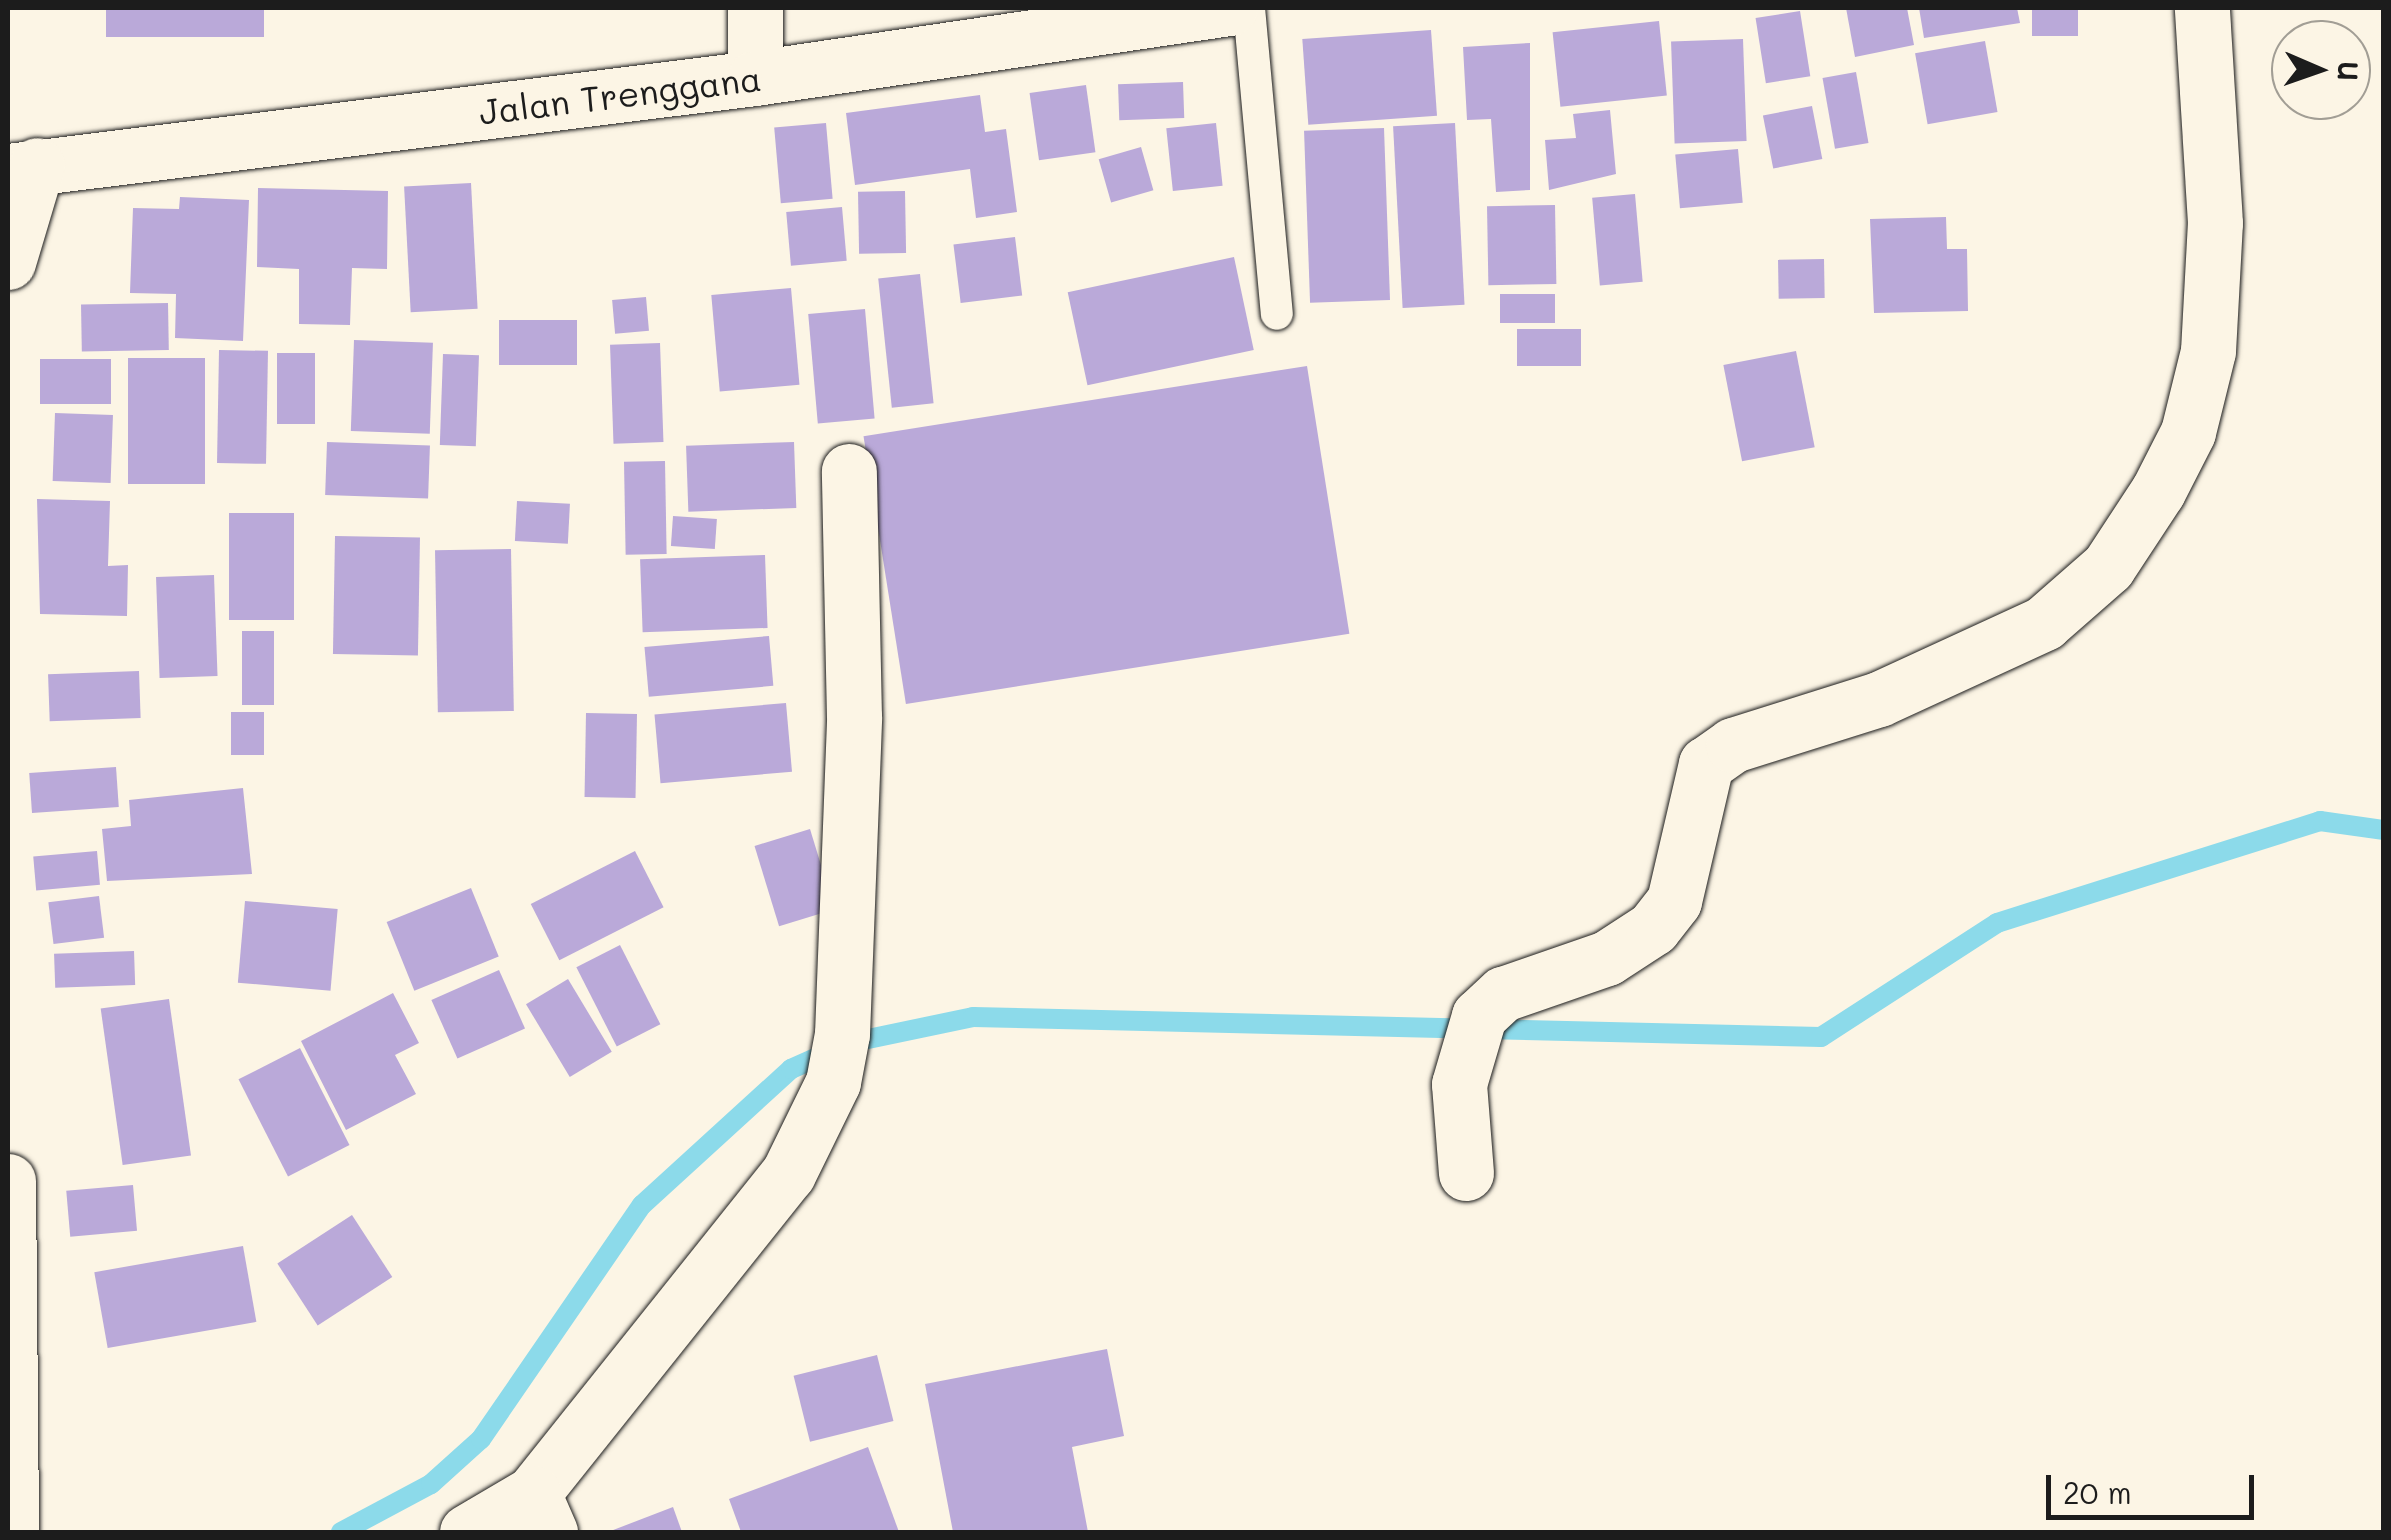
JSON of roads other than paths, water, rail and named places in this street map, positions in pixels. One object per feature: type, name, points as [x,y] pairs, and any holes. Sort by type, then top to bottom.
[{"type":"street","points":[[755,8],[755,78]]},
{"type":"street","name":"Jalan Trenggana","points":[[22,168],[755,78],[1230,8]]},
{"type":"street","points":[[1466,1173],[1459,1084],[1480,1016],[1503,994],[1607,958],[1653,928],[1674,901],[1706,764],[1733,745],[1879,699],[2044,623],[2108,567],[2158,490],[2188,432],[2208,351],[2214,223],[2202,8]]},
{"type":"street","points":[[8,262],[22,168]]},
{"type":"street","points":[[467,1532],[542,1513],[788,1174],[833,1082],[842,1034],[854,717],[849,471]]},
{"type":"street","points":[[8,1181],[11,1532]]},
{"type":"lane","points":[[1249,8],[1277,314]]},
{"type":"waterway","points":[[341,1532],[431,1484],[481,1439],[642,1205],[791,1069],[849,1043],[973,1017],[1821,1037],[1997,923],[2320,821],[2384,830]]}]
